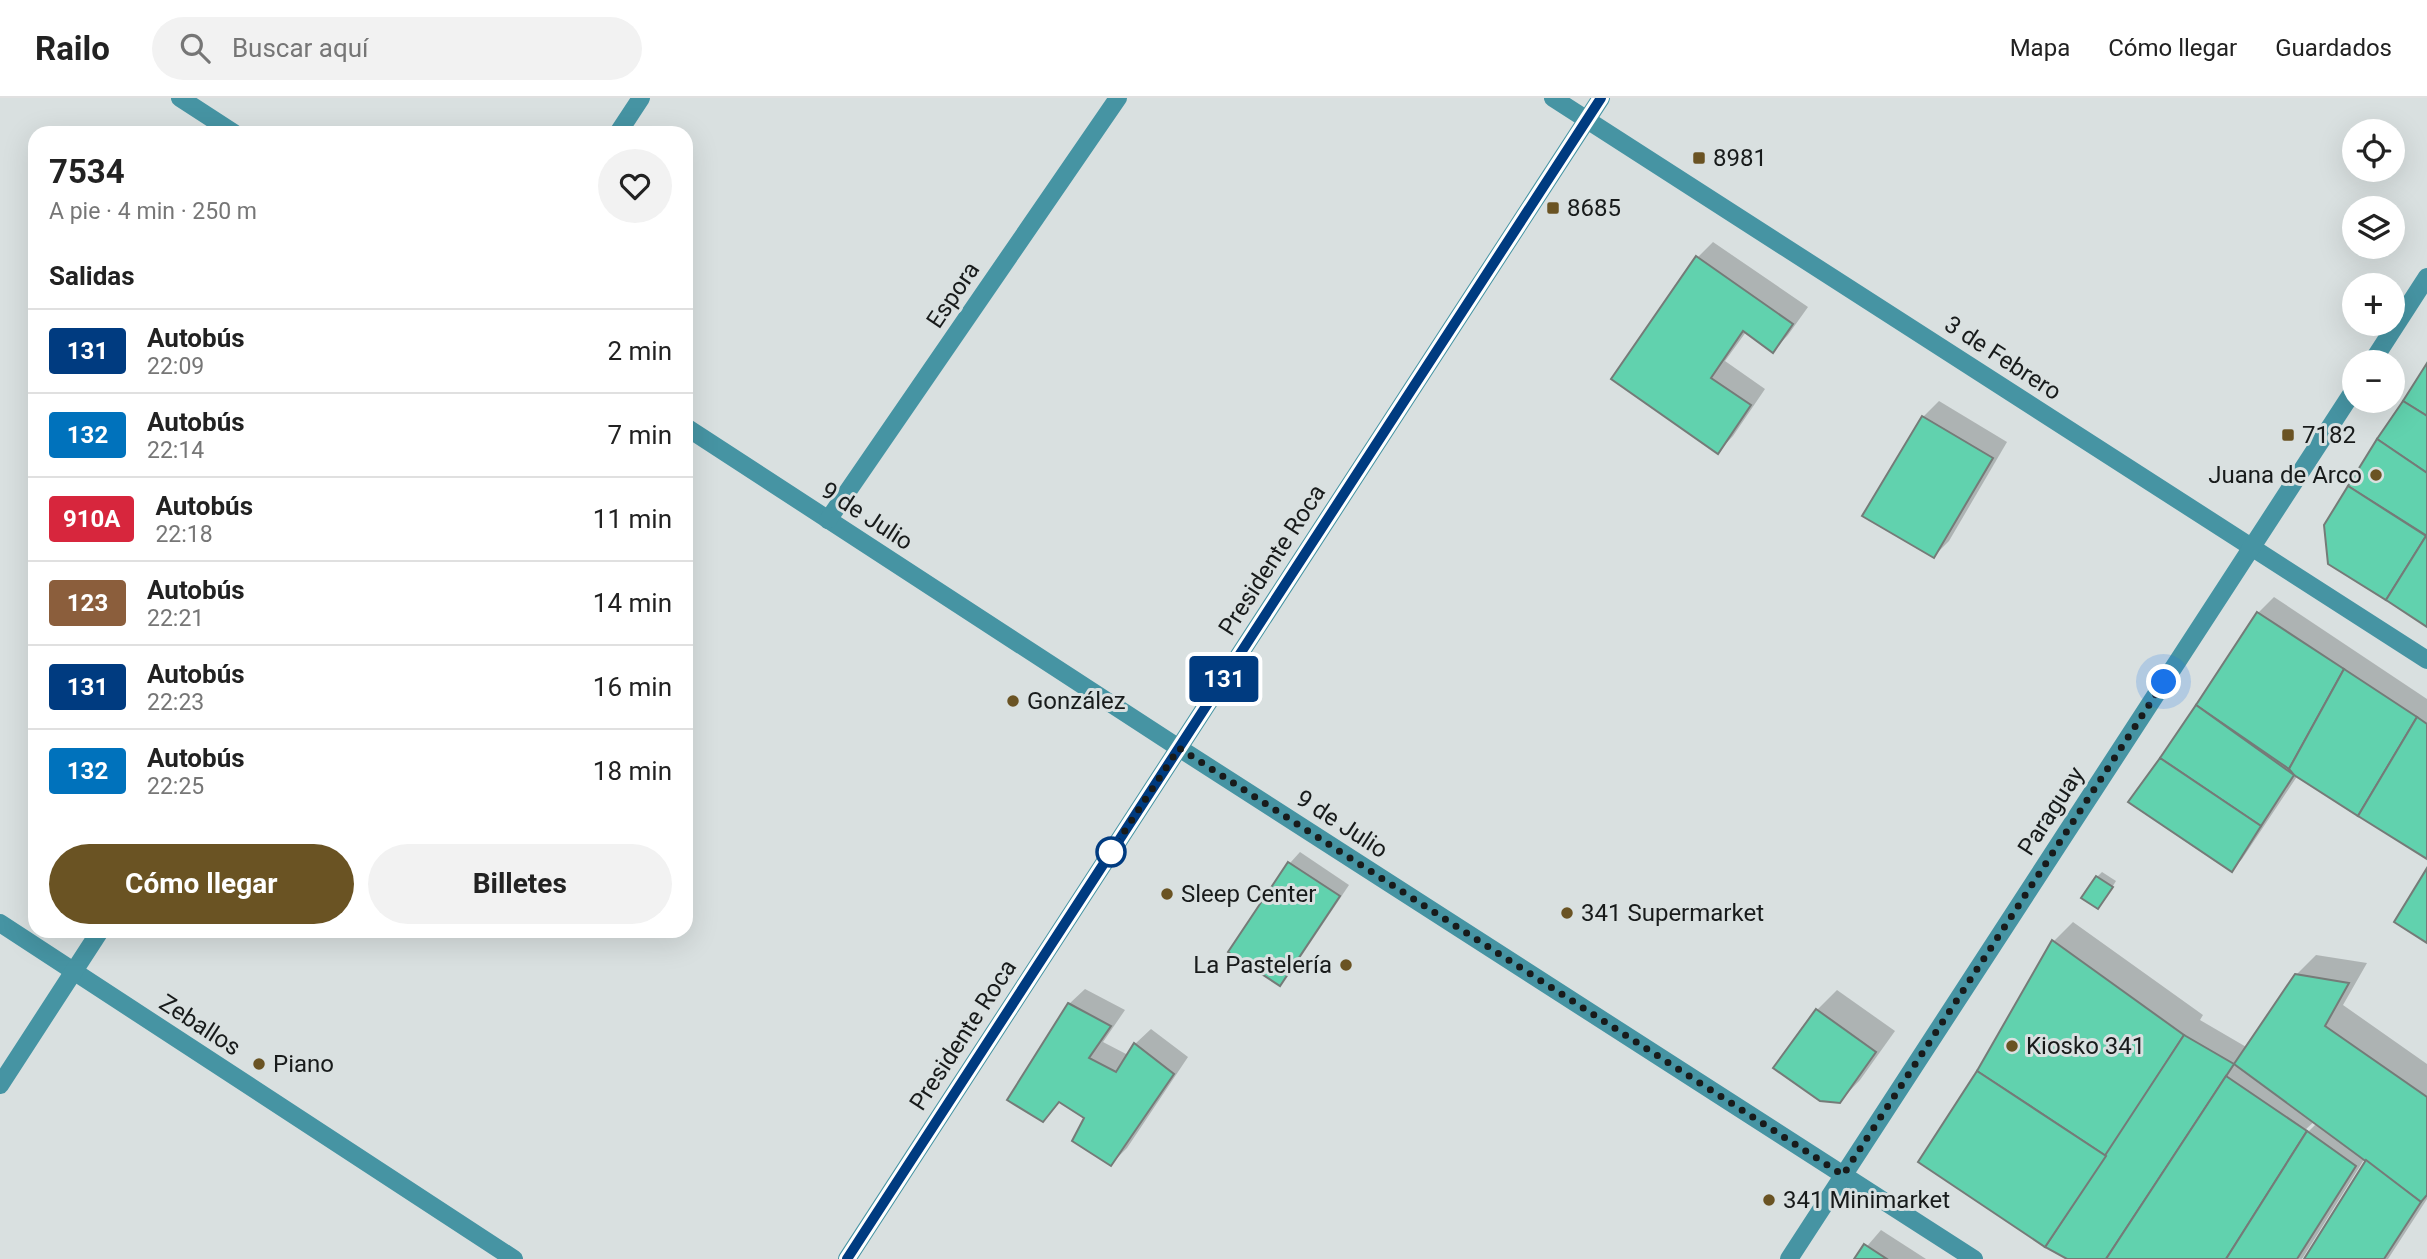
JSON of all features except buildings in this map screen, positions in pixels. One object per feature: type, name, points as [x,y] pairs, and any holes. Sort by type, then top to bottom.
[{"type":"street","points":[[180,98],[223,126]]},
{"type":"street","points":[[623,126],[641,98]]},
{"type":"street","name":"Espora","points":[[828,520],[1118,98]]},
{"type":"street","name":"3 de Febrero","points":[[1553,98],[2427,660]]},
{"type":"street","name":"Presidente Roca","points":[[847,1259],[1601,98]]},
{"type":"street","points":[[2380,350],[2427,277]]},
{"type":"street","name":"Paraguay","points":[[1789,1259],[2342,408]]},
{"type":"street","name":"9 de Julio","points":[[693,432],[1179,748],[1974,1259]]},
{"type":"street","name":"Zeballos","points":[[0,923],[514,1259]]},
{"type":"street","points":[[0,1085],[95,938]]},
{"type":"bus line","name":"131","points":[[847,1259],[1601,98]]},
{"type":"place","name":"8981","points":[[1699,158]]},
{"type":"place","name":"8685","points":[[1553,208]]},
{"type":"place","name":"7182","points":[[2288,435]]},
{"type":"place","name":"Juana de Arco","points":[[2376,475]]},
{"type":"place","name":"González","points":[[1013,701]]},
{"type":"place","name":"Sleep Center","points":[[1167,894]]},
{"type":"place","name":"341 Supermarket","points":[[1567,913]]},
{"type":"place","name":"La Pastelería","points":[[1346,965]]},
{"type":"place","name":"Kiosko 341","points":[[2012,1046]]},
{"type":"place","name":"Piano","points":[[259,1064]]},
{"type":"place","name":"341 Minimarket","points":[[1769,1200]]},
{"type":"route","points":[[1111,852],[1179,748],[1843,1175],[2164,682]]}]
